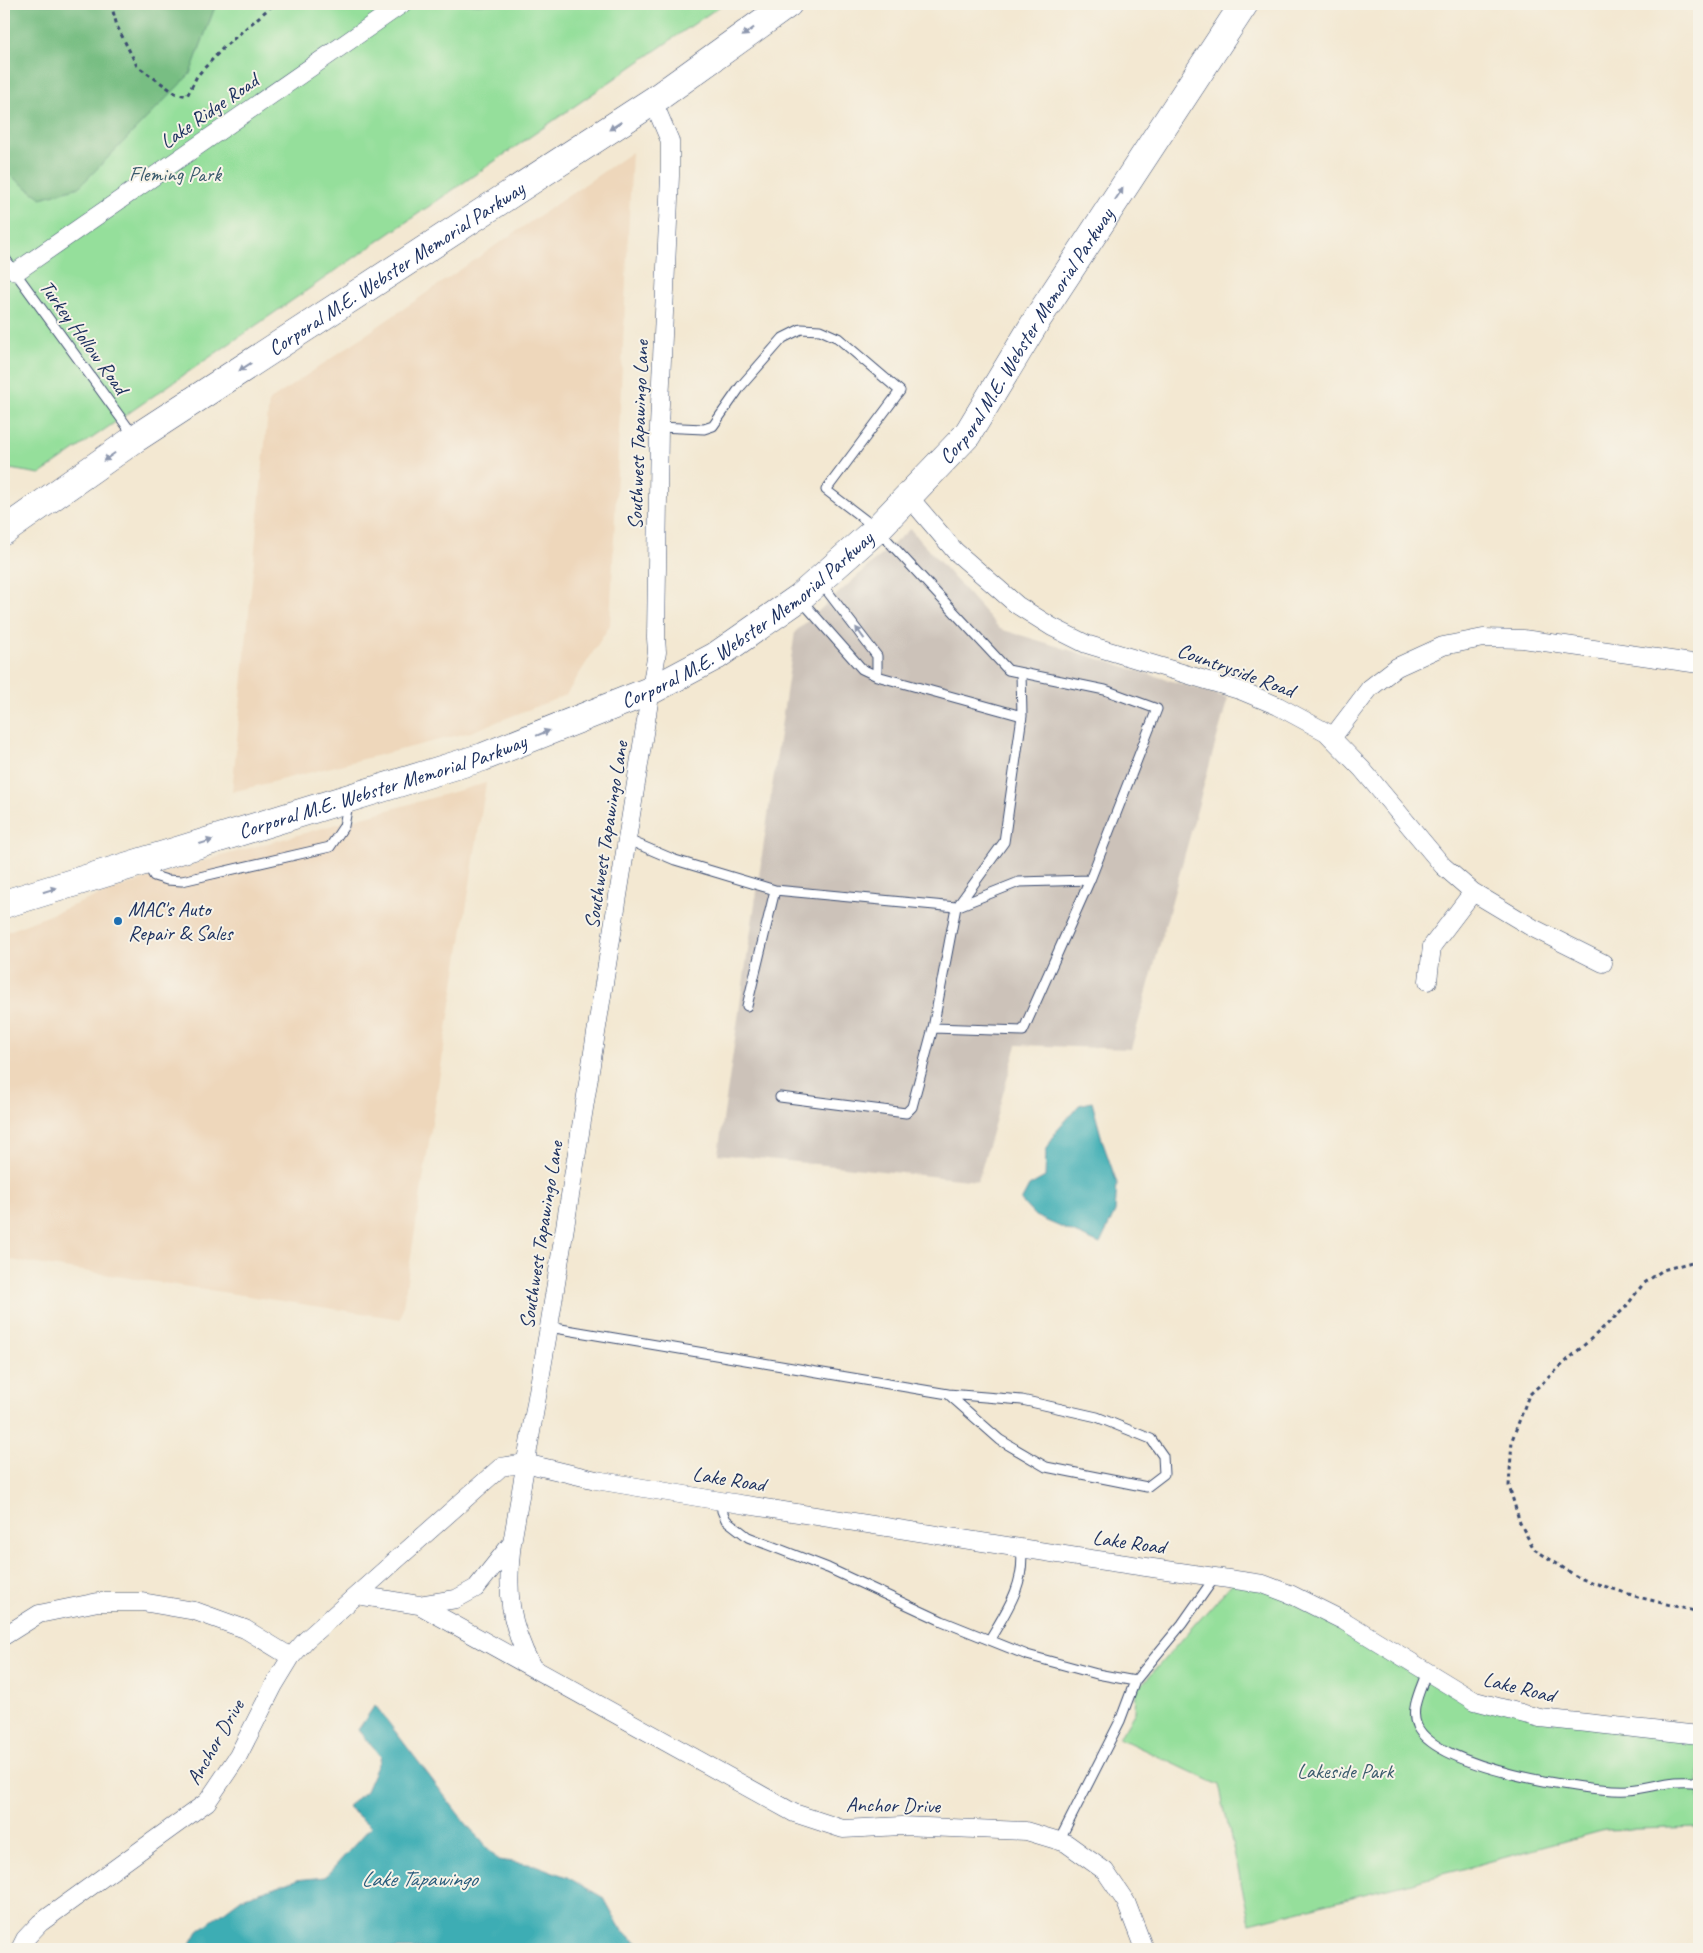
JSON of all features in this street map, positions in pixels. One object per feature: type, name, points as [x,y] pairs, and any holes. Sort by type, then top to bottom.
[{"type":"main road","name":"Corporal M.E. Webster Memorial Parkway","points":[[4,531],[136,438],[653,101],[788,4]]},
{"type":"main road","name":"Corporal M.E. Webster Memorial Parkway","points":[[4,904],[483,757],[652,690],[716,656],[809,589],[877,529],[968,435],[1038,318],[1244,4]]},
{"type":"street","name":"Lake Ridge Road","points":[[16,272],[402,4]]},
{"type":"street","name":"Southwest Tapawingo Lane","points":[[512,1542],[550,1327],[657,652],[659,427],[670,140],[653,101]]},
{"type":"street","name":"Countryside Road","points":[[909,497],[955,551],[1017,604],[1052,627],[1086,644],[1242,691],[1278,706],[1326,732],[1362,769],[1443,866],[1473,892],[1533,928],[1603,963]]},
{"type":"street","points":[[1332,738],[1370,688],[1397,667],[1443,646],[1483,638],[1524,639],[1699,664]]},
{"type":"street","points":[[1428,982],[1432,946],[1473,892]]},
{"type":"street","points":[[357,1595],[501,1467],[526,1463]]},
{"type":"street","name":"Lake Road","points":[[526,1463],[596,1480],[721,1501],[1263,1584],[1292,1595],[1344,1621],[1475,1701],[1540,1718],[1699,1735]]},
{"type":"street","points":[[512,1542],[509,1569],[509,1601],[520,1645],[532,1667]]},
{"type":"street","name":"Anchor Drive","points":[[20,1949],[25,1938],[40,1923],[207,1802],[238,1756],[274,1685],[291,1657],[306,1640],[357,1595],[419,1605],[456,1599],[476,1588],[512,1542]]},
{"type":"street","points":[[4,1636],[39,1614],[98,1602],[142,1602],[195,1611],[237,1626],[291,1657]]},
{"type":"street","name":"Anchor Drive","points":[[419,1605],[794,1813],[843,1829],[902,1826],[1026,1832],[1066,1843],[1105,1870],[1126,1902],[1144,1949]]},
{"type":"lane","name":"Turkey Hollow Road","points":[[4,256],[136,438]]},
{"type":"lane","points":[[659,427],[704,428],[713,426],[741,386],[783,338],[801,329],[820,330],[838,338],[900,391],[826,490],[877,529],[1008,670],[1105,690],[1157,709],[1090,880],[1023,1031],[933,1028]]},
{"type":"lane","points":[[809,589],[862,669],[877,676],[1022,716]]},
{"type":"lane","points":[[809,589],[877,656],[877,676]]},
{"type":"lane","points":[[780,1097],[906,1113],[912,1107],[933,1028],[956,907],[1004,842],[1022,716],[1021,673]]},
{"type":"lane","points":[[146,861],[154,876],[167,880],[182,880],[330,847],[344,826],[349,798]]},
{"type":"lane","points":[[628,840],[675,860],[774,890],[956,907],[1019,882],[1090,880]]},
{"type":"lane","points":[[747,1006],[774,890]]},
{"type":"lane","points":[[550,1327],[948,1394],[1022,1400],[1097,1417],[1151,1439],[1163,1456],[1164,1474],[1147,1486],[1046,1467],[1000,1440],[948,1394]]},
{"type":"lane","points":[[721,1501],[722,1511],[726,1520],[748,1537],[828,1568],[934,1618],[1027,1654],[1097,1674],[1135,1681]]},
{"type":"lane","points":[[990,1639],[1009,1607],[1017,1589],[1022,1566],[1021,1548]]},
{"type":"lane","points":[[1059,1841],[1120,1721],[1135,1681],[1182,1624],[1215,1577]]},
{"type":"lane","points":[[1427,1671],[1414,1709],[1417,1726],[1433,1744],[1463,1759],[1527,1778],[1586,1788],[1628,1790],[1676,1781],[1699,1783]]},
{"type":"path","points":[[111,4],[117,26],[137,66],[175,93],[187,96],[197,76],[223,48],[274,4]]},
{"type":"path","points":[[1699,1260],[1663,1270],[1643,1284],[1625,1308],[1529,1395],[1512,1440],[1509,1486],[1520,1523],[1534,1549],[1578,1578],[1638,1597],[1699,1612]]},
{"type":"shaded area","points":[[632,152],[610,625],[566,695],[471,732],[232,792],[269,401]]},
{"type":"shaded area","points":[[910,529],[1000,629],[1228,698],[1131,1049],[1017,1045],[978,1181],[718,1154],[795,632]]},
{"type":"shaded area","points":[[486,783],[401,1319],[4,1259],[4,933],[107,892],[185,866]]},
{"type":"green space","name":"Fleming Park","points":[[4,4],[723,4],[40,474],[4,468]]},
{"type":"green space","points":[[4,4],[216,4],[190,74],[79,187],[41,198],[4,171]]},
{"type":"green space","name":"Lakeside Park","points":[[1235,1580],[1263,1584],[1475,1701],[1699,1734],[1699,1827],[1605,1830],[1250,1923],[1219,1785],[1119,1738],[1135,1712],[1136,1691]]},
{"type":"water","points":[[1092,1102],[1103,1143],[1117,1183],[1115,1212],[1100,1244],[1035,1216],[1021,1201],[1029,1186],[1045,1177],[1046,1151],[1055,1133],[1079,1105]]},
{"type":"water","name":"Lake Tapawingo","points":[[375,1705],[463,1820],[498,1860],[535,1865],[567,1877],[604,1898],[622,1931],[646,1949],[188,1949],[198,1931],[242,1898],[296,1880],[325,1877],[371,1827],[347,1806],[366,1791],[381,1757],[358,1730]]},
{"type":"place","name":"MAC's Auto Repair & Sales","points":[[118,921]]}]
